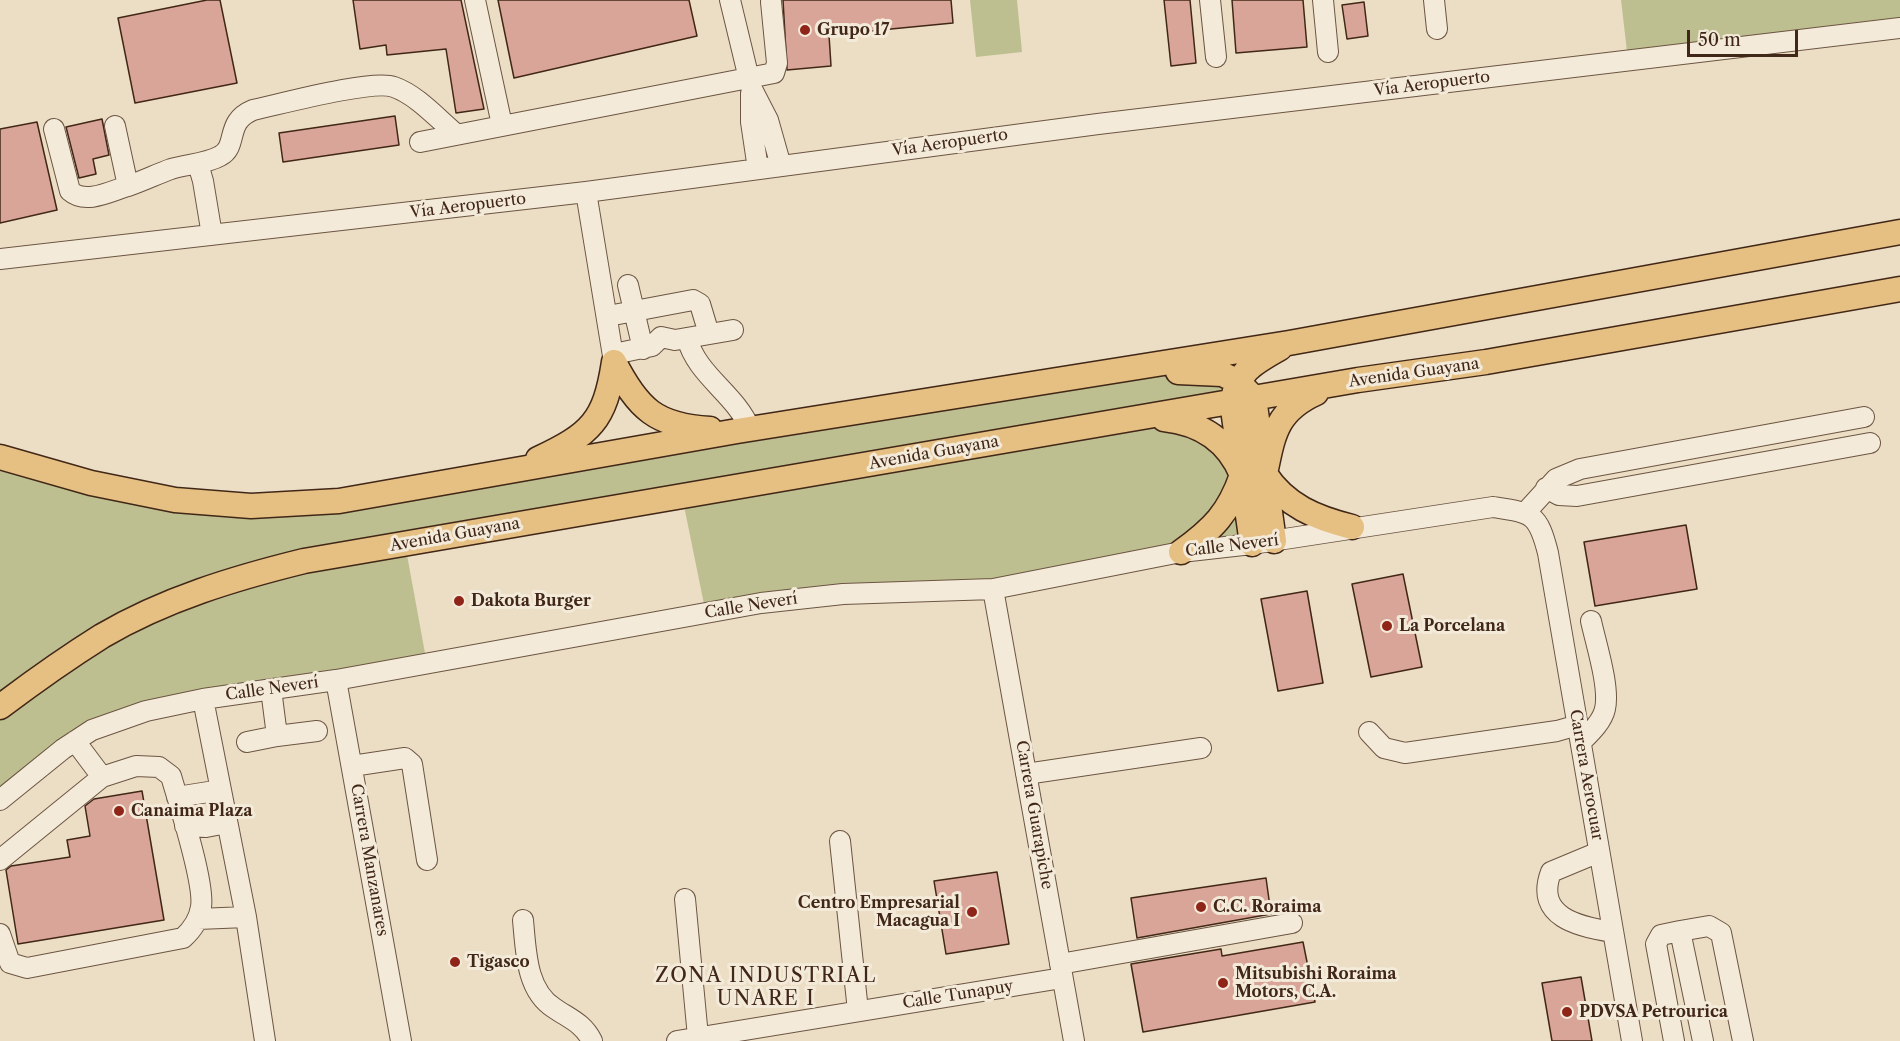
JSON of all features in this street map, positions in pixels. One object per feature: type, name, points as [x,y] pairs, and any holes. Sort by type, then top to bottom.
[{"type":"main road","points":[[0,457],[132,493],[231,505],[339,501],[743,430],[1289,343],[1900,232]]},
{"type":"main road","name":"Avenida Guayana","points":[[0,707],[103,636],[136,619],[227,581],[266,571],[430,539],[1134,418],[1241,394],[1486,362],[1900,289]]},
{"type":"main road","points":[[1241,394],[1258,360],[1289,343]]},
{"type":"main road","points":[[614,358],[633,396],[648,411],[665,421],[686,427],[743,430]]},
{"type":"main road","points":[[512,472],[581,437],[594,423],[610,388],[614,358]]},
{"type":"main road","points":[[1090,376],[1206,372],[1222,374],[1241,394],[1263,542]]},
{"type":"main road","points":[[1181,552],[1208,532],[1254,475],[1279,422],[1290,408],[1317,393],[1358,380]]},
{"type":"main road","points":[[1134,418],[1173,420],[1199,427],[1225,444],[1235,458],[1254,475],[1298,508],[1324,520],[1352,527]]},
{"type":"street","points":[[475,0],[502,125]]},
{"type":"street","points":[[729,0],[750,82],[768,120],[781,166]]},
{"type":"street","points":[[1210,0],[1216,57]]},
{"type":"street","points":[[1323,0],[1328,52]]},
{"type":"street","points":[[1434,0],[1437,29]]},
{"type":"street","points":[[420,142],[502,125],[750,82],[774,73],[776,69],[771,2]]},
{"type":"street","name":"Vía Aeropuerto","points":[[0,259],[586,192],[1098,123],[1900,28]]},
{"type":"street","points":[[750,82],[751,122],[758,169]]},
{"type":"street","points":[[54,129],[70,191],[76,196],[89,198],[171,169],[198,164],[222,155],[228,148],[235,123],[247,112],[382,85],[406,92],[456,134]]},
{"type":"street","points":[[115,126],[128,186]]},
{"type":"street","points":[[198,164],[212,235]]},
{"type":"street","points":[[586,192],[614,358],[647,347],[666,348],[681,339],[733,330]]},
{"type":"street","points":[[628,285],[634,311],[647,347]]},
{"type":"street","points":[[608,316],[697,301],[709,334]]},
{"type":"street","points":[[681,339],[698,364],[734,402],[743,430]]},
{"type":"street","points":[[1527,513],[1546,488],[1564,474],[1580,469],[1864,417]]},
{"type":"street","points":[[1790,431],[1795,457]]},
{"type":"street","points":[[1546,488],[1559,495],[1576,496],[1870,443]]},
{"type":"street","name":"Calle Neverí","points":[[0,800],[75,741],[116,720],[203,699],[336,680],[803,597],[993,589],[1181,552],[1263,542],[1352,527],[1493,507],[1527,513]]},
{"type":"street","name":"Carrera Aerocuar","points":[[1527,513],[1541,527],[1548,553],[1632,1041]]},
{"type":"street","name":"Carrera Guarapiche","points":[[993,589],[1074,1041]]},
{"type":"street","points":[[1369,732],[1384,748],[1405,753],[1557,731],[1579,734],[1594,730],[1605,709],[1605,693],[1591,621]]},
{"type":"street","name":"Carrera Manzanares","points":[[336,680],[401,1041]]},
{"type":"street","points":[[271,689],[277,736]]},
{"type":"street","points":[[203,699],[246,917],[265,1041]]},
{"type":"street","points":[[247,742],[316,731]]},
{"type":"street","points":[[75,741],[102,777]]},
{"type":"street","points":[[1026,774],[1202,748]]},
{"type":"street","points":[[352,766],[405,758],[409,760],[412,765],[428,860]]},
{"type":"street","points":[[0,860],[102,777],[136,766],[159,767],[171,776],[200,885],[202,904],[192,930],[183,938],[27,968],[10,963],[0,934]]},
{"type":"street","points":[[177,797],[221,790]]},
{"type":"street","points":[[185,826],[206,827],[227,823]]},
{"type":"street","points":[[840,841],[858,1011]]},
{"type":"street","points":[[1599,852],[1551,872],[1546,884],[1548,900],[1556,914],[1590,928],[1613,932]]},
{"type":"street","points":[[685,899],[698,1037]]},
{"type":"street","points":[[198,919],[246,917]]},
{"type":"street","points":[[523,920],[528,964],[538,995],[554,1008],[575,1019],[592,1041]]},
{"type":"street","name":"Calle Tunapuy","points":[[677,1041],[858,1011],[1292,923]]},
{"type":"street","points":[[1674,1041],[1656,944],[1661,936],[1709,926],[1721,933],[1743,1041]]},
{"type":"street","points":[[1680,931],[1703,1041]]},
{"type":"green space","points":[[970,0],[1017,0],[1022,52],[976,57]]},
{"type":"green space","points":[[1621,0],[1900,0],[1900,28],[1628,60]]},
{"type":"green space","points":[[1188,372],[1222,374],[1232,402],[1139,418],[1225,445],[1252,544],[994,590],[706,614],[682,496],[405,544],[427,664],[117,721],[0,801],[0,457],[251,506],[1090,376]]},
{"type":"building","points":[[207,0],[220,0],[237,83],[135,103],[118,18]]},
{"type":"building","points":[[353,0],[461,0],[484,109],[456,113],[446,49],[387,55],[386,45],[360,49]]},
{"type":"building","points":[[498,0],[689,0],[697,36],[514,78]]},
{"type":"building","points":[[783,0],[951,0],[953,23],[829,35],[831,66],[787,70]]},
{"type":"building","points":[[1164,0],[1190,0],[1196,63],[1171,66]]},
{"type":"building","points":[[1232,0],[1303,0],[1307,47],[1236,53]]},
{"type":"building","points":[[1364,2],[1368,36],[1347,39],[1342,5]]},
{"type":"building","points":[[395,116],[399,145],[283,162],[279,133]]},
{"type":"building","points":[[102,119],[109,155],[93,159],[96,174],[79,178],[66,127]]},
{"type":"building","points":[[37,122],[57,210],[0,223],[0,129]]},
{"type":"building","points":[[1686,525],[1697,589],[1595,606],[1584,542]]},
{"type":"building","name":"La Porcelana","points":[[1403,574],[1422,667],[1371,677],[1352,584]]},
{"type":"building","points":[[1307,591],[1323,683],[1278,691],[1261,599]]},
{"type":"building","points":[[142,791],[164,920],[18,944],[6,870],[11,866],[70,857],[67,840],[90,836],[85,806],[94,799]]},
{"type":"building","name":"Centro Empresarial Macagua I","points":[[997,872],[1009,944],[946,954],[934,881]]},
{"type":"building","name":"C.C. Roraima","points":[[1266,878],[1271,914],[1137,938],[1131,898]]},
{"type":"building","name":"Mitsubishi Roraima Motors, C.A.","points":[[1303,942],[1315,1002],[1143,1032],[1131,964],[1221,949],[1222,956]]},
{"type":"building","name":"PDVSA Petrourica","points":[[1581,977],[1592,1041],[1552,1041],[1542,983]]},
{"type":"place","name":"Grupo 17","points":[[805,30]]},
{"type":"place","name":"Dakota Burger","points":[[459,601]]},
{"type":"place","name":"La Porcelana","points":[[1387,626]]},
{"type":"place","name":"Canaima Plaza","points":[[119,811]]},
{"type":"place","name":"C.C. Roraima","points":[[1201,907]]},
{"type":"place","name":"Centro Empresarial Macagua I","points":[[972,912]]},
{"type":"place","name":"Tigasco","points":[[455,962]]},
{"type":"place","name":"Mitsubishi Roraima Motors, C.A.","points":[[1223,983]]},
{"type":"place","name":"PDVSA Petrourica","points":[[1567,1012]]},
{"type":"district","name":"ZONA INDUSTRIAL UNARE I","points":[[766,988]]}]
